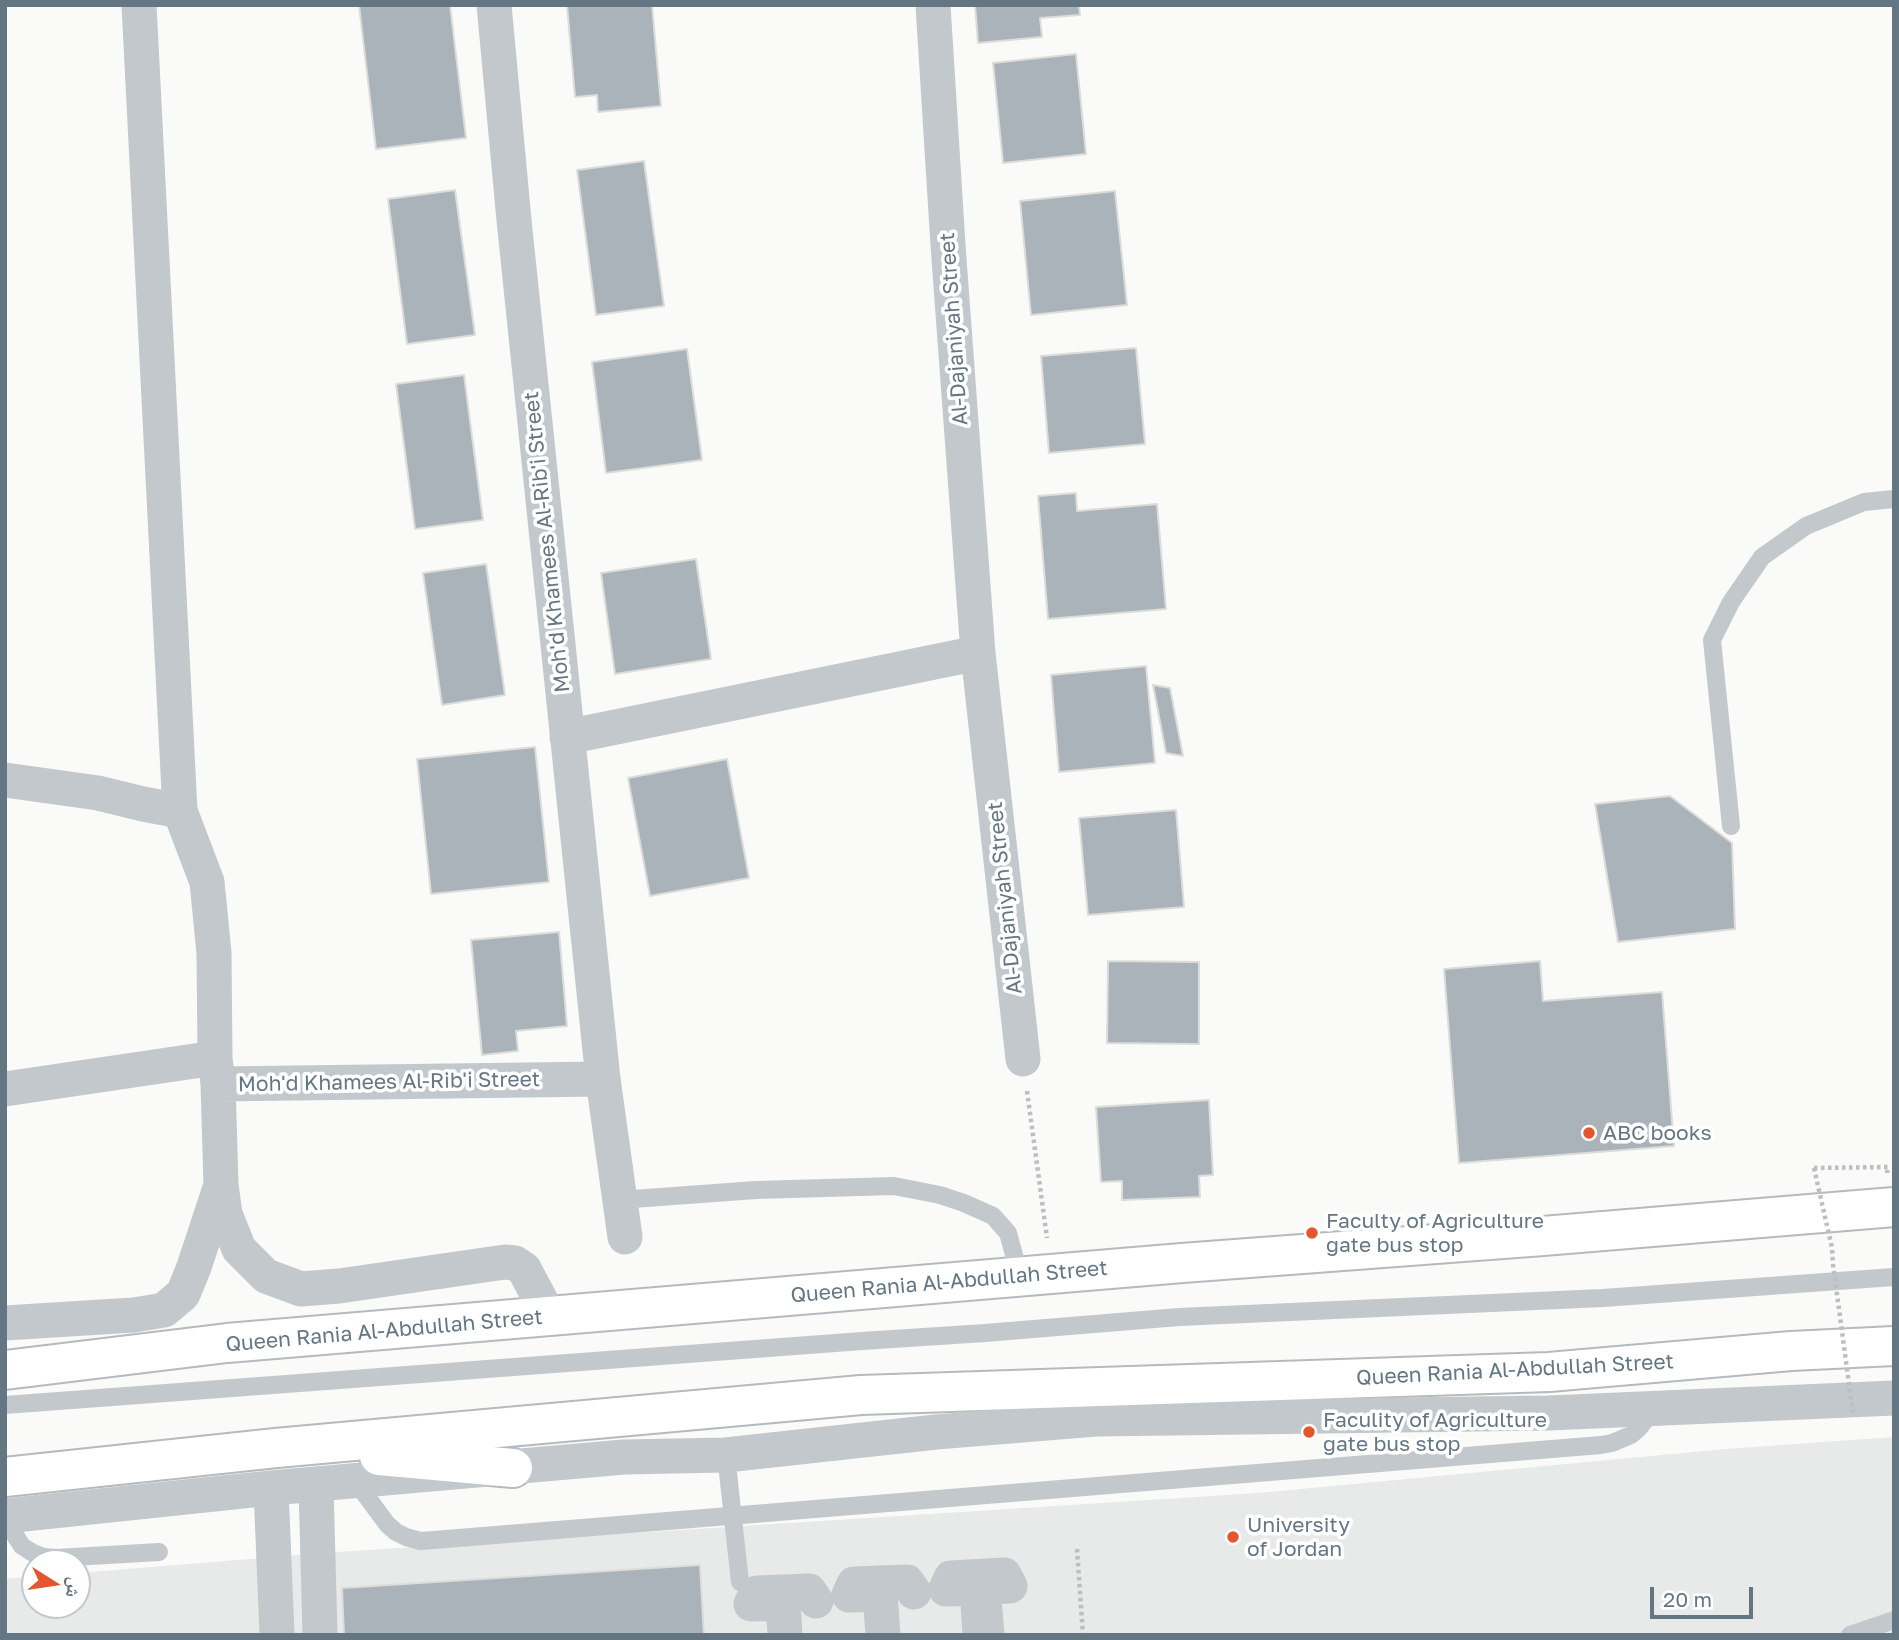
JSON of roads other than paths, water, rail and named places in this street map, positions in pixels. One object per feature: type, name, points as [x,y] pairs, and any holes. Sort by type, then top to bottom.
[{"type":"main road","name":"Queen Rania Al-Abdullah Street","points":[[5,1370],[227,1343],[1894,1207]]},
{"type":"main road","name":"Queen Rania Al-Abdullah Street","points":[[5,1477],[276,1448],[861,1395],[1549,1372],[1791,1351],[1894,1346]]},
{"type":"main road","points":[[276,1448],[513,1468]]},
{"type":"street","points":[[139,5],[180,811],[207,882],[214,953],[216,1071],[221,1185],[225,1214],[239,1249],[266,1276],[301,1289],[514,1263],[524,1269],[549,1317]]},
{"type":"street","name":"Moh'd Khamees Al-Rib'i Street","points":[[494,5],[603,1079],[625,1237]]},
{"type":"street","name":"Al-Dajaniyah Street","points":[[933,5],[978,653],[1023,1059]]},
{"type":"street","points":[[567,737],[978,653]]},
{"type":"street","points":[[5,780],[99,793],[180,811]]},
{"type":"street","name":"Moh'd Khamees Al-Rib'i Street","points":[[5,1089],[216,1071],[603,1079]]},
{"type":"street","points":[[5,1323],[134,1315],[164,1310],[184,1294],[221,1185]]},
{"type":"street","points":[[5,1518],[271,1488],[624,1457],[726,1455],[936,1432],[1096,1419],[1549,1413],[1894,1398]]},
{"type":"street","points":[[316,1485],[320,1635]]},
{"type":"street","points":[[271,1488],[276,1635]]},
{"type":"street","points":[[980,1635],[977,1588],[946,1589],[951,1577],[1004,1575],[1010,1586],[983,1587],[986,1635]]},
{"type":"street","points":[[883,1635],[880,1594],[849,1595],[854,1584],[907,1582],[914,1592],[887,1593],[889,1635]]},
{"type":"street","points":[[785,1635],[783,1602],[751,1604],[757,1593],[810,1591],[816,1601],[789,1602],[791,1635]]},
{"type":"lane","points":[[1731,826],[1712,640],[1731,602],[1762,557],[1806,526],[1864,502],[1894,499]]},
{"type":"lane","points":[[619,1200],[756,1190],[894,1186],[940,1195],[993,1216],[1008,1233],[1036,1275]]},
{"type":"lane","points":[[5,1405],[985,1334],[1179,1317],[1603,1298],[1894,1277]]},
{"type":"lane","points":[[356,1482],[387,1524],[396,1532],[420,1541],[1612,1443],[1632,1435],[1654,1409]]},
{"type":"lane","points":[[726,1455],[740,1582]]},
{"type":"lane","points":[[5,1518],[23,1546],[44,1557],[159,1552]]},
{"type":"lane","points":[[1850,1635],[1894,1620]]},
{"type":"place","name":"ABC books","points":[[1589,1133]]},
{"type":"place","name":"Faculty of Agriculture gate bus stop","points":[[1312,1233]]},
{"type":"place","name":"Faculity of Agriculture gate bus stop","points":[[1309,1432]]},
{"type":"place","name":"University of Jordan","points":[[1233,1537]]}]
